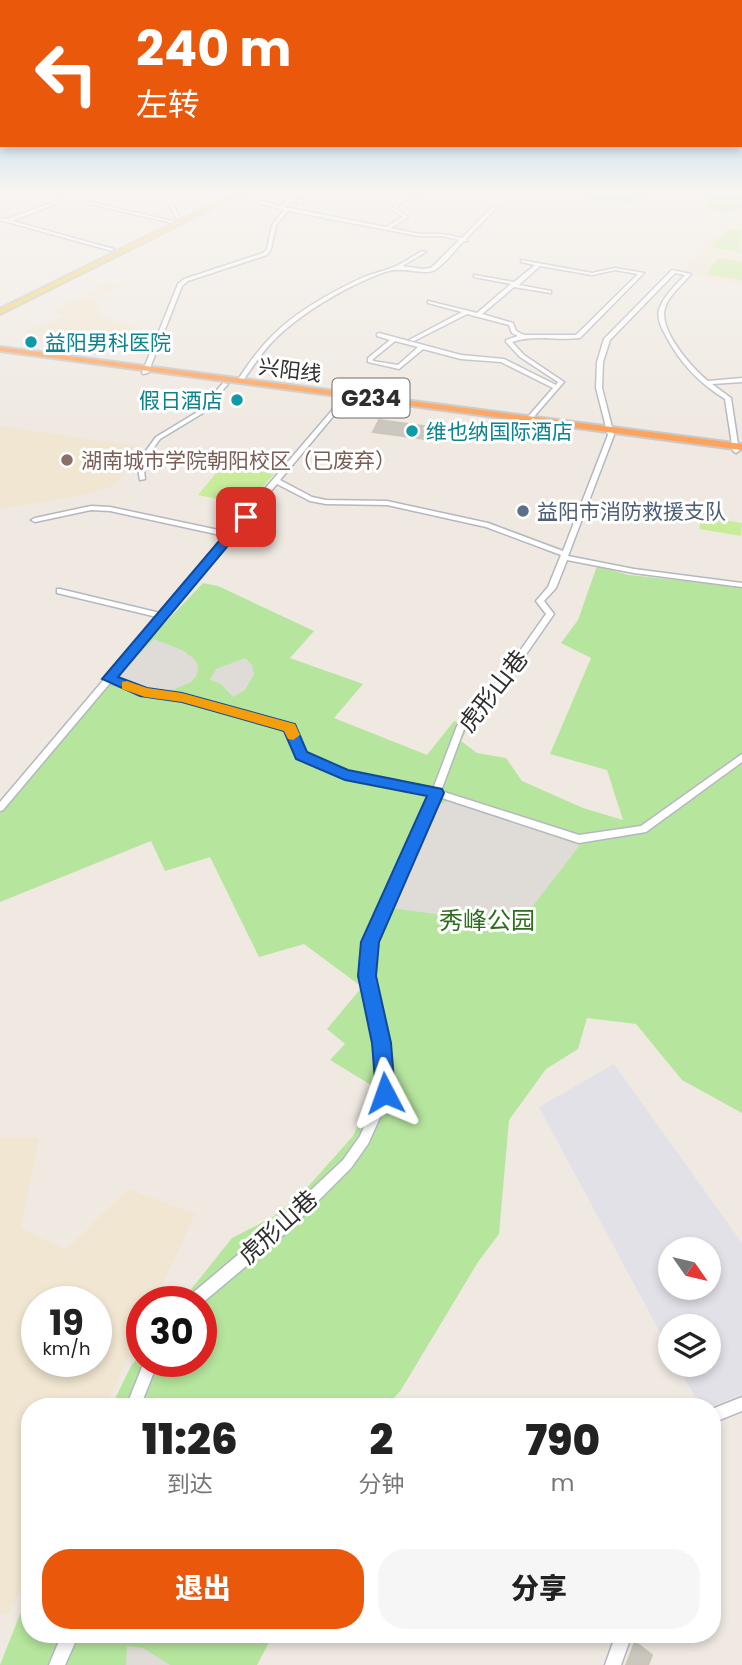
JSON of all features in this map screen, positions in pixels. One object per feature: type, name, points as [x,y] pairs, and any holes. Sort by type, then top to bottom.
[{"type":"highway","name":"兴阳线","points":[[0,349],[225,384],[529,419],[610,432]]},
{"type":"highway","name":"兴阳线","points":[[0,354],[240,381],[739,449]]},
{"type":"main road","points":[[0,304],[69,271]]},
{"type":"main road","points":[[0,312],[82,271]]},
{"type":"street","points":[[146,371],[180,285],[186,280],[214,271]]},
{"type":"street","points":[[240,381],[274,336],[293,320],[367,278],[388,271]]},
{"type":"street","points":[[478,315],[532,271]]},
{"type":"street","points":[[575,271],[592,274],[607,271]]},
{"type":"street","points":[[529,419],[561,382],[508,341],[522,336],[578,337],[642,274],[624,271]]},
{"type":"street","points":[[564,555],[610,432],[599,388],[600,362],[607,338],[674,271],[689,274],[665,303],[661,314],[662,323],[680,358],[706,383],[728,398],[739,449]]},
{"type":"street","points":[[476,276],[549,292]]},
{"type":"street","points":[[430,302],[512,324],[514,332],[522,336]]},
{"type":"street","points":[[412,340],[466,312]]},
{"type":"street","points":[[379,335],[461,357],[502,360],[556,387]]},
{"type":"street","points":[[394,339],[370,359],[371,362],[399,367],[422,347]]},
{"type":"street","points":[[706,383],[742,380]]},
{"type":"street","points":[[142,480],[139,463],[158,438],[201,412],[225,384]]},
{"type":"street","points":[[0,807],[346,397]]},
{"type":"street","points":[[276,481],[310,499],[326,502],[387,503],[488,526],[564,555],[634,571],[742,585]]},
{"type":"street","points":[[35,520],[82,509],[110,509],[231,535]]},
{"type":"street","name":"虎形山巷","points":[[212,1286],[283,1226],[347,1164],[364,1140],[385,1093],[382,1043],[367,976],[370,942],[436,793],[460,728],[508,674],[550,614],[540,601],[552,588],[564,555]]},
{"type":"street","points":[[60,591],[162,616]]},
{"type":"street","points":[[109,679],[145,692],[182,697],[290,728],[301,755],[345,775],[436,793],[579,839],[643,829],[742,757]]},
{"type":"street","points":[[137,1398],[145,1377]]},
{"type":"street","points":[[721,1412],[742,1404]]},
{"type":"street","points":[[57,1665],[67,1643]]},
{"type":"street","points":[[612,1665],[621,1643]]},
{"type":"shaded area","points":[[682,271],[742,271],[742,285],[680,273]]},
{"type":"shaded area","points":[[109,282],[125,286],[93,299],[100,307],[95,311],[104,318],[146,333],[127,347],[97,339],[90,329],[55,341],[23,332],[62,317],[54,311]]},
{"type":"shaded area","name":"湖南城市学院朝阳校区（已废弃）","points":[[0,426],[141,447],[126,472],[112,486],[89,494],[0,509]]},
{"type":"shaded area","points":[[154,639],[184,651],[194,659],[198,665],[197,675],[191,682],[175,689],[156,691],[116,677]]},
{"type":"shaded area","points":[[245,658],[252,665],[254,674],[245,690],[233,697],[221,684],[210,680],[216,669]]},
{"type":"shaded area","points":[[449,800],[580,845],[522,920],[509,924],[391,908],[436,806]]},
{"type":"shaded area","points":[[614,1064],[742,1243],[742,1394],[721,1403],[721,1398],[695,1398],[684,1377],[721,1377],[721,1314],[658,1314],[658,1329],[539,1107]]},
{"type":"shaded area","points":[[0,1138],[39,1138],[21,1228],[66,1250],[128,1189],[195,1214],[161,1286],[126,1286],[126,1362],[109,1398],[21,1398],[21,1588],[8,1615],[0,1613]]},
{"type":"shaded area","points":[[127,1646],[143,1648],[170,1665],[126,1665]]},
{"type":"green space","points":[[708,271],[742,271],[742,280],[706,274]]},
{"type":"green space","points":[[221,467],[274,474],[248,505],[198,495]]},
{"type":"green space","points":[[702,516],[742,523],[741,536],[699,529]]},
{"type":"green space","name":"秀峰公园","points":[[597,566],[629,575],[692,579],[742,588],[742,1113],[682,1080],[636,1024],[587,1018],[578,1049],[546,1069],[509,1120],[499,1234],[478,1262],[394,1398],[115,1398],[126,1376],[217,1377],[217,1286],[194,1286],[232,1238],[273,1217],[305,1190],[353,1136],[376,1088],[330,1060],[345,1044],[327,1029],[362,987],[304,944],[259,957],[210,857],[165,871],[151,841],[0,902],[0,813],[109,682],[203,583],[218,586],[314,631],[290,658],[363,684],[334,718],[427,755],[454,721],[469,725],[461,741],[477,753],[506,758],[522,781],[583,808],[623,820],[607,770],[550,754],[591,658],[561,643],[578,620]]},
{"type":"green space","points":[[21,1612],[21,1643],[269,1643],[257,1665],[0,1665]]},
{"type":"building","name":"维也纳国际酒店","points":[[379,420],[452,430],[446,442],[373,432]]},
{"type":"building","points":[[635,1643],[652,1655],[648,1665],[626,1665]]},
{"type":"slow traffic","points":[[127,686],[145,692],[182,697],[290,728],[293,735]]},
{"type":"place","name":"益阳男科医院","points":[[31,342]]},
{"type":"place","name":"假日酒店","points":[[237,400]]},
{"type":"place","name":"维也纳国际酒店","points":[[412,431]]},
{"type":"place","name":"湖南城市学院朝阳校区（已废弃）","points":[[67,460]]},
{"type":"place","name":"益阳市消防救援支队","points":[[523,511]]},
{"type":"route","points":[[246,517],[109,679],[145,692],[182,697],[290,728],[301,755],[345,775],[436,793],[370,942],[367,976],[382,1043],[385,1093]]}]
